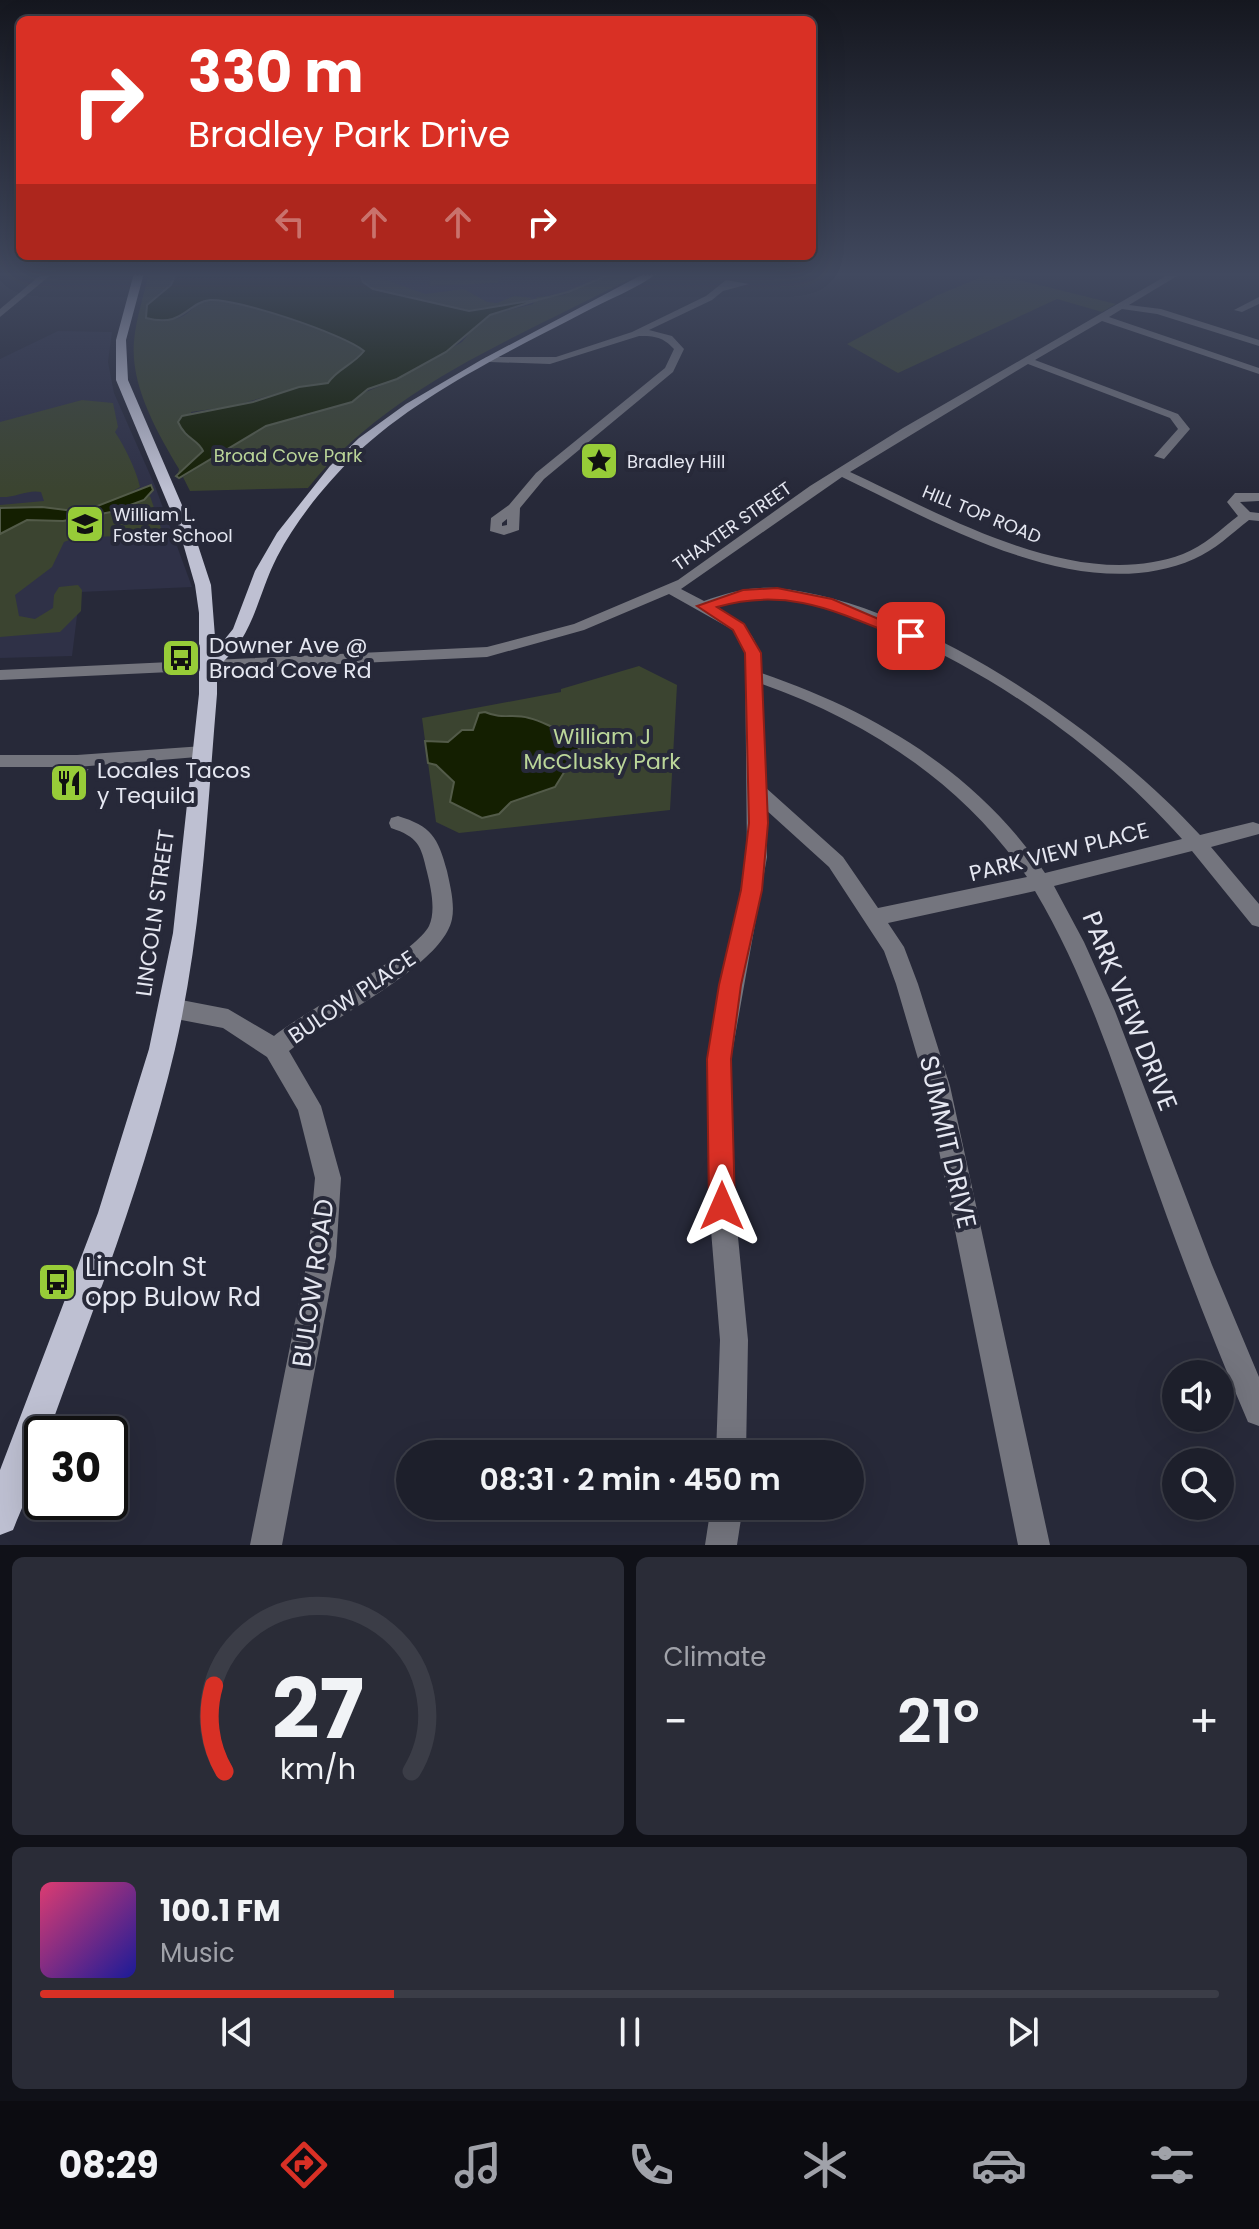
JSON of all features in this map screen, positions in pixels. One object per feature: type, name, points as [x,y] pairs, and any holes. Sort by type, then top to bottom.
[{"type":"main road","name":"LINCOLN STREET","points":[[0,1517],[113,1213],[171,1008],[185,933],[203,752],[209,664],[207,613],[197,561],[122,380],[121,345]]},
{"type":"main road","points":[[209,664],[221,637],[249,606],[280,539],[344,459],[401,412],[514,345]]},
{"type":"street","points":[[516,345],[518,352],[525,358]]},
{"type":"street","points":[[490,359],[559,360],[600,345]]},
{"type":"street","points":[[514,508],[551,466],[669,370],[679,349],[676,345]]},
{"type":"street","name":"THAXTER STREET","points":[[0,675],[506,649],[579,627],[671,589],[704,570],[841,472],[1055,345]]},
{"type":"street","points":[[1182,345],[1259,371]]},
{"type":"street","points":[[1026,360],[1174,416],[1184,429],[1160,456]]},
{"type":"street","name":"HILL TOP ROAD","points":[[841,472],[1022,551],[1100,567],[1148,566],[1186,558],[1252,516],[1235,506],[1235,498],[1259,497]]},
{"type":"street","points":[[671,589],[722,615],[747,637],[753,653],[757,857],[719,1059],[722,1206],[734,1340],[731,1440]]},
{"type":"street","points":[[704,606],[743,594],[777,592],[826,602],[911,636],[991,677],[1064,724],[1132,777],[1195,842],[1259,919]]},
{"type":"street","name":"PARK VIEW DRIVE","points":[[754,676],[832,703],[918,758],[980,809],[1013,842],[1040,880],[1067,925],[1091,975],[1182,1221],[1259,1411]]},
{"type":"street","points":[[0,761],[77,761],[203,752]]},
{"type":"street","name":"SUMMIT DRIVE","points":[[757,791],[836,862],[893,947],[907,984],[938,1086],[1034,1545]]},
{"type":"street","name":"BULOW PLACE","points":[[275,1049],[417,954],[433,938],[442,917],[440,884],[424,837],[412,827],[398,823]]},
{"type":"street","name":"PARK VIEW PLACE","points":[[875,917],[983,896],[1253,829]]},
{"type":"street","name":"BULOW ROAD","points":[[171,1008],[228,1019],[275,1049],[309,1106],[328,1178],[322,1257],[266,1545]]},
{"type":"street","points":[[721,1545],[725,1520]]},
{"type":"shaded area","name":"William L. Foster School","points":[[29,345],[110,345],[108,362],[114,393],[155,486],[192,587],[80,592],[72,656],[0,658],[0,359]]},
{"type":"shaded area","points":[[355,345],[454,345],[397,379],[368,389],[352,402],[266,426],[179,478],[176,476],[203,451],[181,428],[178,422],[182,416],[253,402],[299,387],[328,383],[364,351]]},
{"type":"shaded area","points":[[151,485],[153,490],[144,500],[111,512],[63,521],[27,520],[0,534],[0,508],[42,507],[82,512]]},
{"type":"shaded area","points":[[479,713],[535,720],[572,733],[581,745],[555,787],[511,802],[499,814],[482,818],[450,802],[454,782],[436,765],[428,763],[425,741],[448,742],[462,730],[473,730]]},
{"type":"green space","name":"Broad Cove Park","points":[[134,345],[354,345],[364,351],[328,383],[299,387],[233,406],[191,412],[203,451],[178,474],[179,469],[147,408],[134,358]]},
{"type":"green space","name":"Broad Cove Park","points":[[457,345],[497,345],[419,390],[379,419],[341,451],[308,488],[190,491],[183,477],[266,425],[310,415],[397,379]]},
{"type":"green space","points":[[849,345],[958,345],[898,373]]},
{"type":"green space","points":[[82,400],[113,403],[118,427],[115,432],[130,459],[140,487],[113,502],[82,512],[42,507],[0,508],[0,505],[44,501],[41,492],[36,491],[0,497],[0,422]]},
{"type":"green space","points":[[150,496],[161,528],[158,534],[75,538],[64,542],[52,567],[15,595],[19,616],[35,619],[53,608],[54,595],[59,587],[78,585],[82,590],[81,611],[60,632],[0,637],[0,534],[21,521],[85,518],[111,512]]},
{"type":"green space","name":"William J McClusky Park","points":[[639,666],[677,685],[670,810],[459,833],[436,822],[422,718],[561,692],[561,689]]},
{"type":"building","name":"Locales Tacos y Tequila","points":[[87,770],[79,790],[54,792],[66,771]]},
{"type":"place","name":"Bradley Hill","points":[[599,461]]},
{"type":"place","name":"William L. Foster School","points":[[85,524]]},
{"type":"place","name":"Downer Ave @ Broad Cove Rd","points":[[181,658]]},
{"type":"place","name":"Locales Tacos y Tequila","points":[[69,783]]},
{"type":"place","name":"Lincoln St opp Bulow Rd","points":[[57,1282]]},
{"type":"route","points":[[722,1206],[719,1059],[730,985],[743,935],[757,857],[759,823],[753,739],[753,653],[739,627],[704,606],[743,594],[777,592],[826,602],[911,636]]}]
